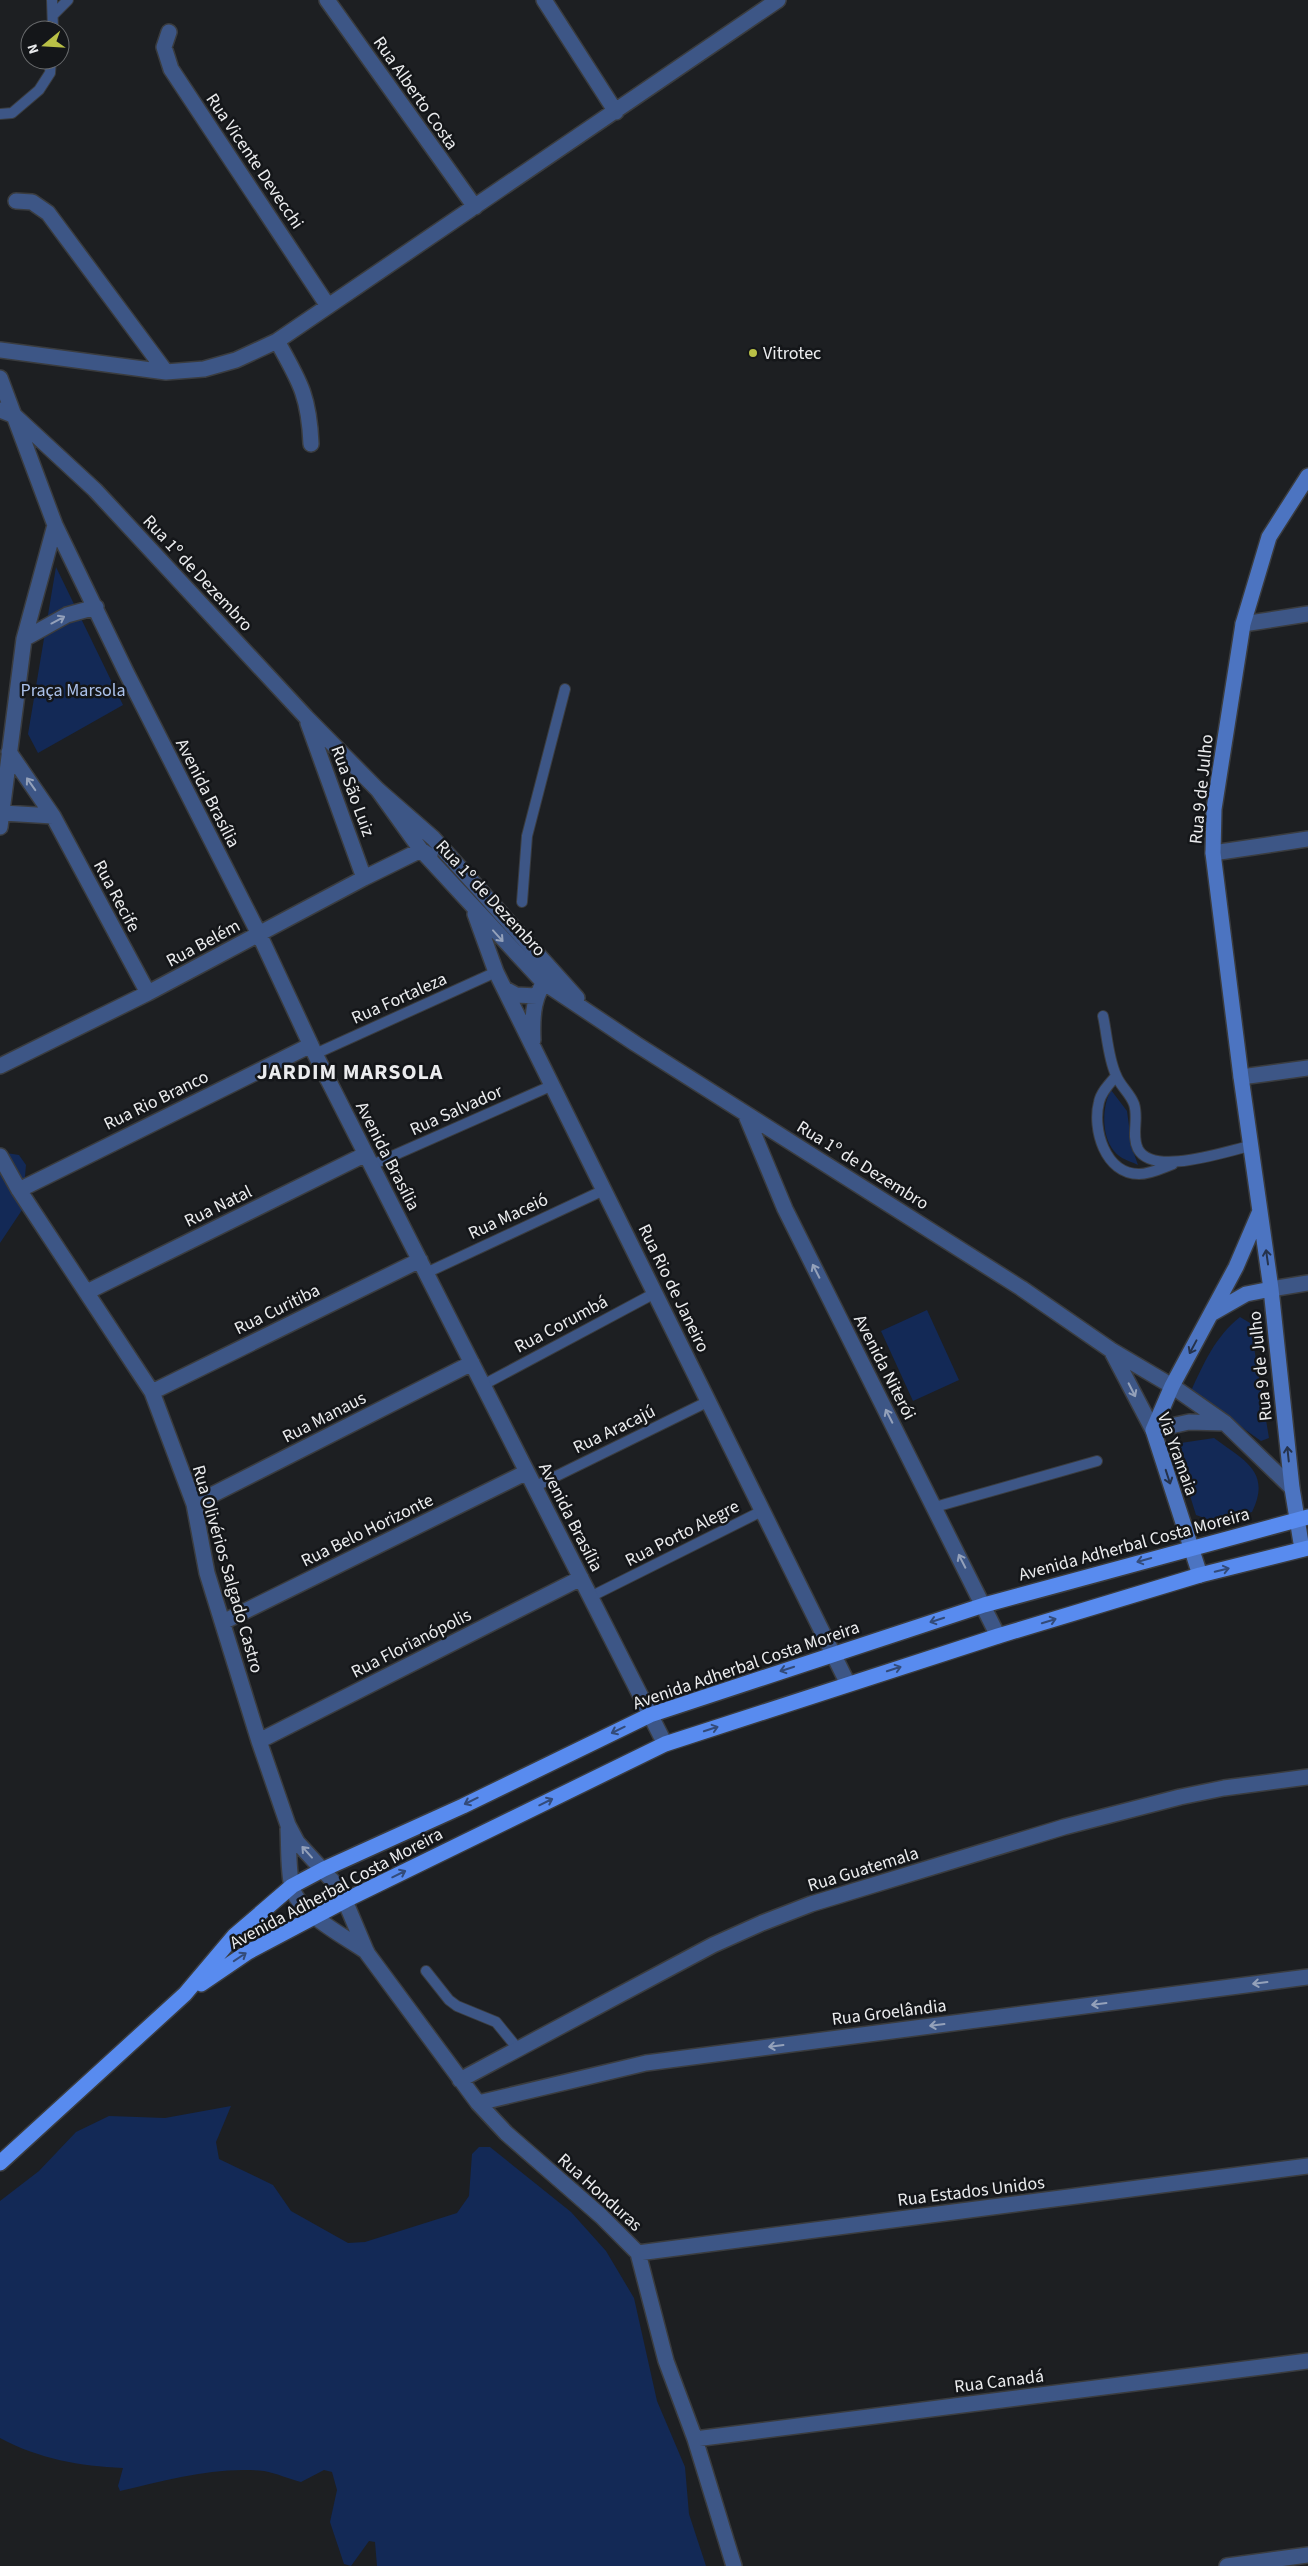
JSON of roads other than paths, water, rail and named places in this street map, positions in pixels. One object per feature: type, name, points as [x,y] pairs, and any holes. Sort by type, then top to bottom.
[{"type":"main road","name":"Rua 9 de Julho","points":[[1305,1549],[1302,1518],[1292,1488],[1271,1290],[1240,1077],[1213,853],[1214,808],[1242,624],[1269,536],[1308,476]]},
{"type":"main road","points":[[1153,1430],[1172,1386],[1236,1267],[1260,1209]]},
{"type":"main road","points":[[1210,1314],[1246,1294],[1271,1290]]},
{"type":"main road","name":"Via Yramaia","points":[[1153,1430],[1200,1575]]},
{"type":"main road","name":"Avenida Adherbal Costa Moreira","points":[[185,1994],[234,1936],[292,1886],[324,1869],[463,1806],[650,1715],[984,1605],[1302,1518]]},
{"type":"main road","name":"Avenida Adherbal Costa Moreira","points":[[185,1994],[248,1952],[315,1916],[665,1744],[998,1636],[1200,1575],[1305,1549]]},
{"type":"main road","points":[[0,2163],[185,1994]]},
{"type":"street","name":"Rua Alberto Costa","points":[[327,0],[474,207]]},
{"type":"street","points":[[544,0],[616,112]]},
{"type":"street","points":[[0,350],[166,372],[204,369],[236,360],[277,342],[616,112],[759,5],[778,0]]},
{"type":"street","name":"Rua Vicente Devecchi","points":[[169,32],[164,47],[171,69],[328,306]]},
{"type":"street","points":[[16,201],[32,202],[48,214],[166,372]]},
{"type":"street","points":[[277,342],[305,392],[310,419],[311,444]]},
{"type":"street","name":"Rua 1º de Dezembro","points":[[0,378],[16,416],[95,490],[306,717],[378,790],[433,838],[471,881],[545,983]]},
{"type":"street","points":[[0,410],[16,416]]},
{"type":"street","name":"Avenida Brasília","points":[[16,416],[55,525],[259,934],[313,1049],[665,1744]]},
{"type":"street","points":[[53,816],[1,820],[24,639],[55,525]]},
{"type":"street","points":[[24,639],[67,615],[96,607]]},
{"type":"street","points":[[1242,624],[1308,614]]},
{"type":"street","name":"Rua São Luiz","points":[[306,717],[364,878]]},
{"type":"street","name":"Rua Recife","points":[[9,752],[53,816],[148,993]]},
{"type":"street","name":"Rua 1º de Dezembro","points":[[378,790],[421,850],[545,983],[745,1113],[1021,1288],[1111,1350],[1172,1386],[1225,1423],[1292,1488]]},
{"type":"street","points":[[1213,853],[1308,838]]},
{"type":"street","points":[[421,850],[471,881]]},
{"type":"street","name":"Rua Belém","points":[[0,1066],[148,993],[364,878],[421,850]]},
{"type":"street","name":"Rua Rio de Janeiro","points":[[472,906],[496,972],[848,1684]]},
{"type":"street","points":[[505,989],[516,994],[545,983]]},
{"type":"street","points":[[534,1046],[533,1007],[545,983]]},
{"type":"street","name":"Rua Rio Branco","points":[[19,1190],[313,1049]]},
{"type":"street","points":[[1240,1077],[1308,1068]]},
{"type":"street","name":"Avenida Niterói","points":[[745,1113],[785,1209],[998,1636]]},
{"type":"street","name":"Rua Olivérios Salgado Castro","points":[[0,1156],[19,1190],[152,1392],[194,1504],[207,1573],[259,1741],[288,1825]]},
{"type":"street","name":"Rua Natal","points":[[87,1292],[369,1159]]},
{"type":"street","name":"Rua Curitiba","points":[[152,1392],[423,1266]]},
{"type":"street","points":[[1271,1290],[1308,1283]]},
{"type":"street","name":"Via Yramaia","points":[[1111,1350],[1153,1430]]},
{"type":"street","name":"Rua Manaus","points":[[194,1504],[472,1363]]},
{"type":"street","points":[[1153,1430],[1189,1422],[1225,1423]]},
{"type":"street","name":"Rua Belo Horizonte","points":[[223,1622],[527,1472]]},
{"type":"street","name":"Rua Florianópolis","points":[[259,1741],[580,1578]]},
{"type":"street","name":"Rua Guatemala","points":[[460,2080],[713,1945],[811,1904],[1064,1827],[1180,1797],[1224,1788],[1308,1777]]},
{"type":"street","points":[[288,1825],[298,1842],[324,1869],[346,1900],[367,1953]]},
{"type":"street","points":[[288,1825],[292,1886],[298,1900],[315,1916],[367,1953]]},
{"type":"street","name":"Rua Honduras","points":[[367,1953],[478,2103],[506,2133],[602,2216],[638,2253],[666,2361],[695,2439],[734,2566]]},
{"type":"street","name":"Rua Groelândia","points":[[478,2103],[646,2063],[1308,1977]]},
{"type":"street","name":"Rua Estados Unidos","points":[[638,2253],[1308,2166]]},
{"type":"street","name":"Rua Canadá","points":[[695,2439],[1308,2361]]},
{"type":"street","points":[[1227,2566],[1286,2562],[1308,2555]]},
{"type":"lane","points":[[52,0],[53,20]]},
{"type":"lane","points":[[53,15],[68,0]]},
{"type":"lane","points":[[0,114],[12,113],[39,90],[50,70]]},
{"type":"lane","points":[[522,902],[527,836],[565,689]]},
{"type":"lane","name":"Rua Fortaleza","points":[[313,1049],[496,972]]},
{"type":"lane","points":[[1103,1016],[1116,1076],[1134,1104],[1134,1135],[1137,1148],[1143,1156],[1152,1160],[1176,1163]]},
{"type":"lane","points":[[1116,1076],[1102,1094],[1098,1110],[1103,1148],[1123,1171],[1138,1174],[1250,1146]]},
{"type":"lane","name":"Rua Salvador","points":[[369,1159],[553,1086]]},
{"type":"lane","name":"Rua Maceió","points":[[423,1266],[604,1190]]},
{"type":"lane","name":"Rua Corumbá","points":[[483,1385],[655,1293]]},
{"type":"lane","name":"Rua Aracajú","points":[[534,1487],[709,1401]]},
{"type":"lane","points":[[934,1507],[1098,1461]]},
{"type":"lane","name":"Rua Porto Alegre","points":[[590,1597],[762,1511]]},
{"type":"lane","points":[[426,1971],[456,2006],[496,2022],[518,2049]]},
{"type":"place","name":"Vitrotec","points":[[753,353]]},
{"type":"district","name":"JARDIM MARSOLA","points":[[350,1071]]},
{"type":"park label","name":"Praça Marsola","points":[[73,690]]}]
